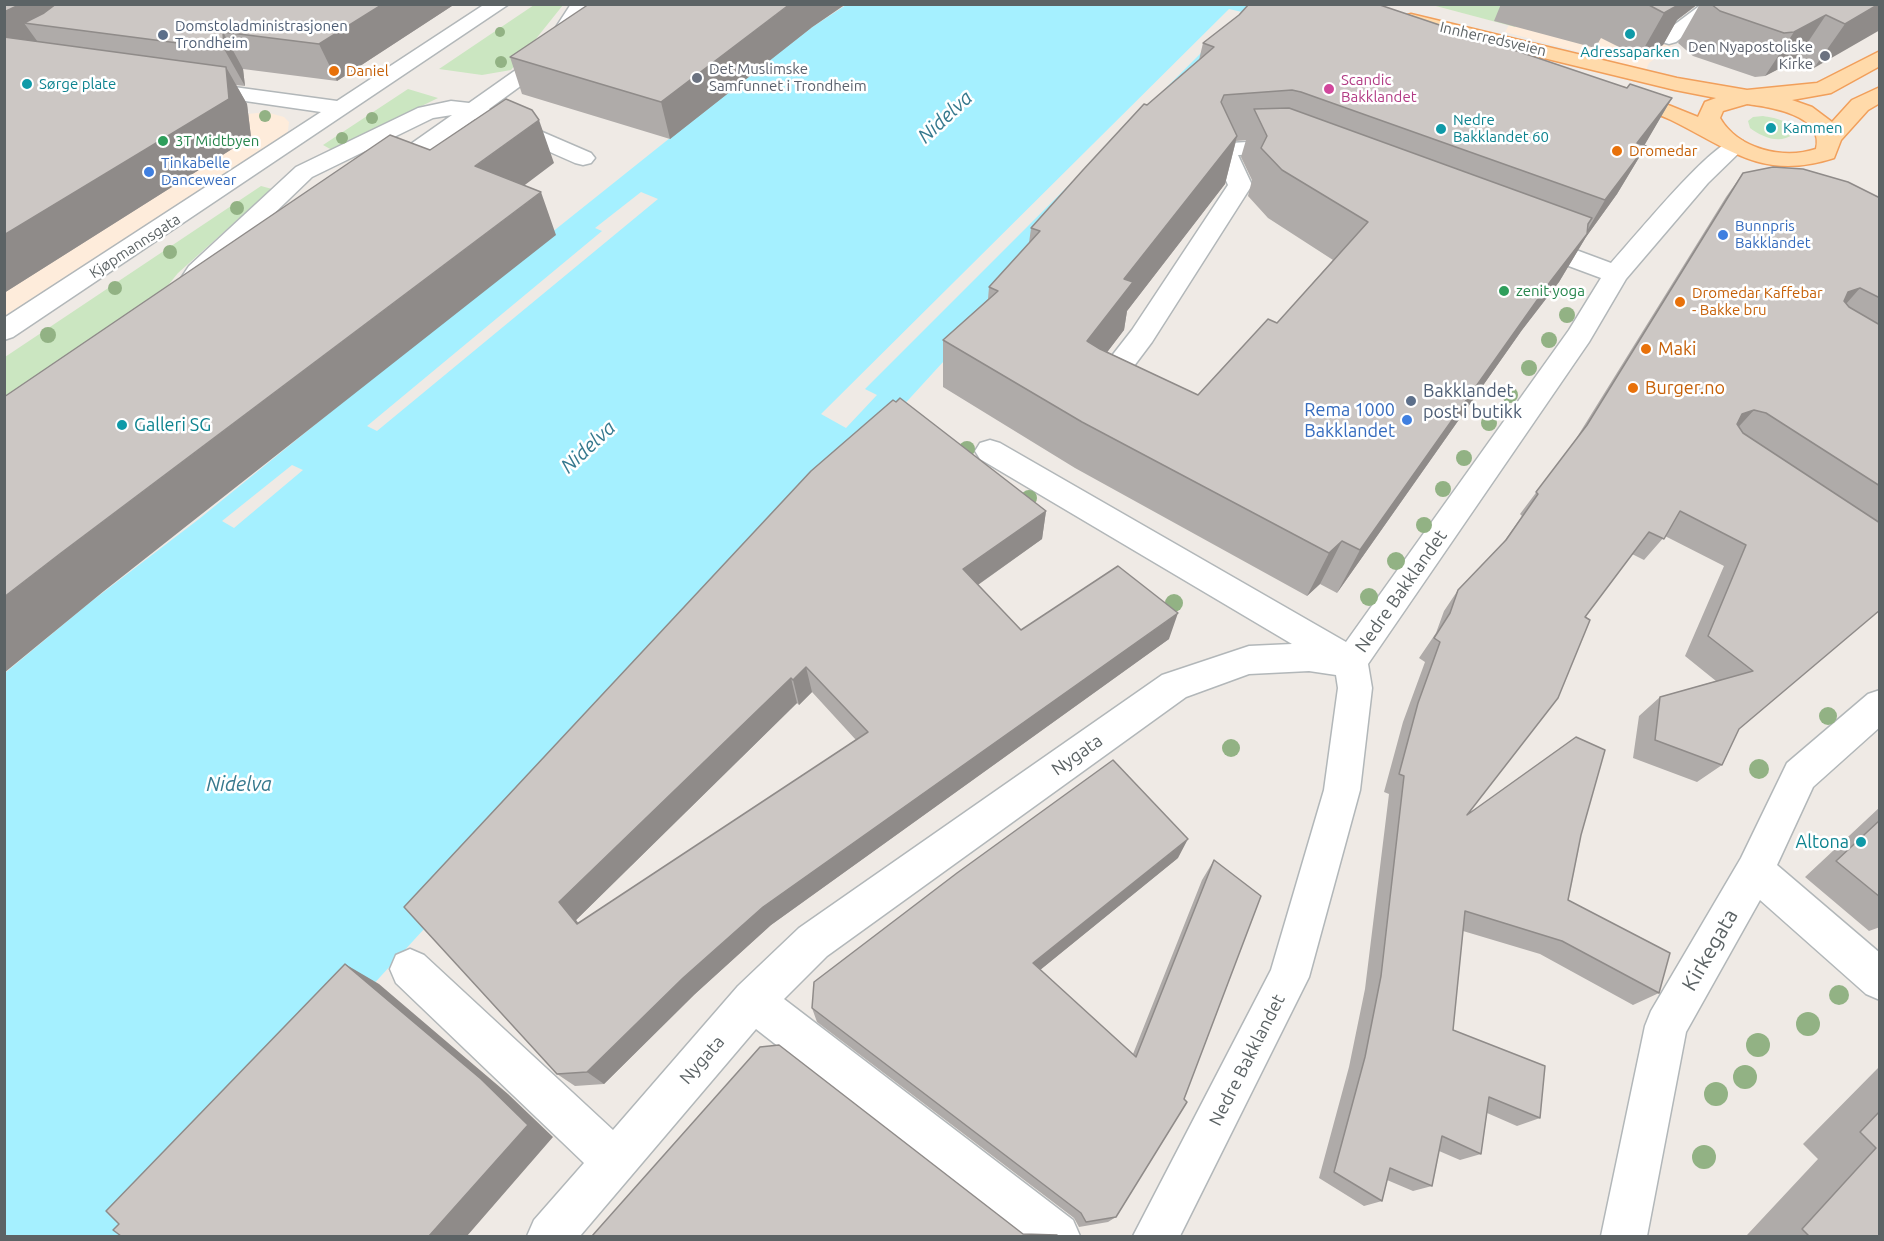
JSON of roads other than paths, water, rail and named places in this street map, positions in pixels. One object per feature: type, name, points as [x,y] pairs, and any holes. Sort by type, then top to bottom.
[{"type":"main road","name":"Innherredsveien","points":[[1581,80],[1395,16],[1675,84],[1746,97],[1823,88],[1880,57]]},
{"type":"main road","points":[[1602,88],[1676,114],[1755,154],[1786,160],[1806,160],[1826,153],[1831,137],[1860,105],[1880,93]]},
{"type":"main road","points":[[1728,141],[1712,126],[1709,118],[1713,107],[1729,100],[1746,97],[1780,103],[1800,110],[1824,127],[1831,137]]},
{"type":"street","name":"Kjøpmannsgata","points":[[4,331],[499,4]]},
{"type":"street","points":[[556,52],[566,27],[581,4]]},
{"type":"street","points":[[371,183],[623,4]]},
{"type":"street","points":[[1669,38],[1715,4]]},
{"type":"street","points":[[176,85],[341,108]]},
{"type":"street","points":[[196,299],[198,272],[304,172],[426,113],[451,108],[472,111],[583,158]]},
{"type":"street","name":"Nedre Bakklandet","points":[[1156,1236],[1289,977],[1342,790],[1355,688],[1351,662],[1579,336],[1616,274],[1700,178],[1728,141]]},
{"type":"street","points":[[1103,387],[1142,336],[1240,184],[1223,149],[1280,147],[1313,160]]},
{"type":"street","points":[[265,160],[304,172]]},
{"type":"street","points":[[1512,236],[1616,274]]},
{"type":"street","points":[[990,451],[1351,662]]},
{"type":"street","name":"Nygata","points":[[550,1236],[753,1001],[813,942],[1174,686],[1250,660],[1309,657],[1351,662]]},
{"type":"street","name":"Kirkegata","points":[[1624,1236],[1666,1026],[1755,870],[1800,775],[1880,705]]},
{"type":"street","points":[[1755,870],[1880,980]]},
{"type":"street","points":[[410,969],[615,1162]]},
{"type":"street","points":[[753,1001],[1057,1236]]},
{"type":"water","name":"Nidelva","points":[[846,5],[1286,5],[1138,149],[143,1236],[5,1236],[5,673],[720,98],[811,28]]},
{"type":"place","name":"Adressaparken","points":[[1630,34]]},
{"type":"place","name":"Domstoladministrasjonen Trondheim","points":[[163,35]]},
{"type":"place","name":"Den Nyapostoliske Kirke","points":[[1825,56]]},
{"type":"place","name":"Daniel","points":[[334,71]]},
{"type":"place","name":"Det Muslimske Samfunnet i Trondheim","points":[[697,78]]},
{"type":"place","name":"Sørge plate","points":[[27,84]]},
{"type":"place","name":"Scandic Bakklandet","points":[[1329,89]]},
{"type":"place","name":"Kammen","points":[[1771,128]]},
{"type":"place","name":"Nedre Bakklandet 60","points":[[1441,129]]},
{"type":"place","name":"3T Midtbyen","points":[[163,141]]},
{"type":"place","name":"Dromedar","points":[[1617,151]]},
{"type":"place","name":"Tinkabelle Dancewear","points":[[149,172]]},
{"type":"place","name":"Bunnpris Bakklandet","points":[[1723,235]]},
{"type":"place","name":"zenit yoga","points":[[1504,291]]},
{"type":"place","name":"Dromedar Kaffebar - Bakke bru","points":[[1680,302]]},
{"type":"place","name":"Maki","points":[[1646,349]]},
{"type":"place","name":"Burger.no","points":[[1633,388]]},
{"type":"place","name":"Bakklandet post i butikk","points":[[1411,401]]},
{"type":"place","name":"Rema 1000 Bakklandet","points":[[1407,420]]},
{"type":"place","name":"Galleri SG","points":[[122,425]]},
{"type":"place","name":"Altona","points":[[1861,842]]}]
